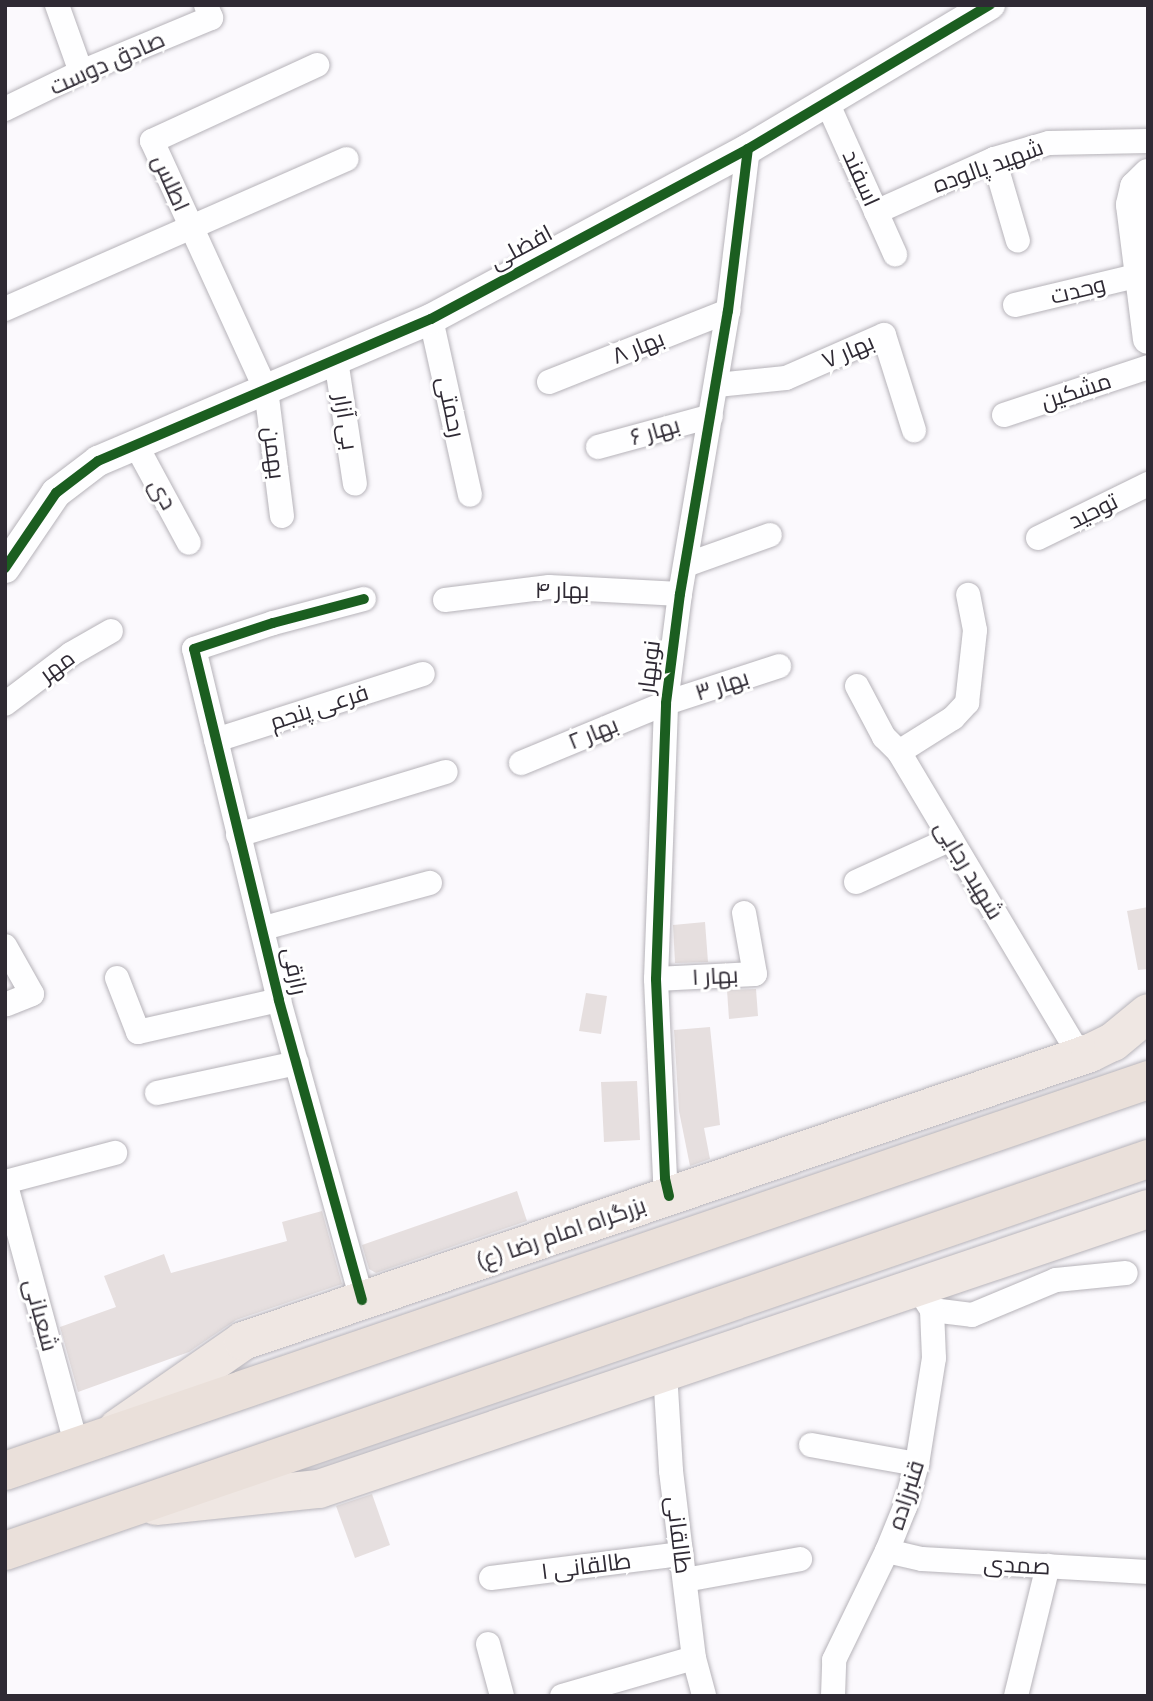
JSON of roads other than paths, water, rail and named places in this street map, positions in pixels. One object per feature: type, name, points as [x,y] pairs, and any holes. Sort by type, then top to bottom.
[{"type":"highway","name":"بزرگراه امام رضا (ع)","points":[[5,1471],[1148,1080]]},
{"type":"highway","points":[[5,1551],[1148,1160]]},
{"type":"main road","name":"بزرگراه امام رضا (ع)","points":[[91,1442],[243,1341],[1089,1053],[1122,1035],[1148,1013]]},
{"type":"main road","points":[[1089,1053],[1148,1034]]},
{"type":"main road","points":[[130,1509],[319,1489],[665,1372],[924,1298],[1148,1209]]},
{"type":"street","points":[[57,5],[81,72]]},
{"type":"street","name":"افضلی","points":[[5,568],[56,493],[98,461],[431,319],[748,149],[990,5]]},
{"type":"street","name":"صادق دوست","points":[[5,109],[208,12]]},
{"type":"street","name":"اطلس","points":[[266,390],[152,141],[317,65]]},
{"type":"street","name":"اسفند","points":[[827,102],[895,254]]},
{"type":"street","name":"شهید پالوده","points":[[876,212],[994,159],[1049,143],[1148,141]]},
{"type":"street","name":"نوبهار","points":[[669,1196],[665,1178],[656,979],[666,704],[680,594],[728,311],[748,149]]},
{"type":"street","points":[[5,309],[346,159]]},
{"type":"street","points":[[994,159],[1017,242]]},
{"type":"street","points":[[1148,174],[1134,189],[1131,205],[1148,339]]},
{"type":"street","name":"وحدت","points":[[1015,305],[1140,275]]},
{"type":"street","name":"بهار ۸","points":[[549,383],[728,311]]},
{"type":"street","name":"رحمتی","points":[[431,319],[470,495]]},
{"type":"street","name":"بهار ۷","points":[[717,385],[786,378],[884,335],[914,430]]},
{"type":"street","name":"بی آزار","points":[[336,360],[355,484]]},
{"type":"street","name":"مشکین","points":[[1004,415],[1148,368]]},
{"type":"street","name":"بهمن","points":[[266,390],[282,516]]},
{"type":"street","name":"بهار ۶","points":[[598,447],[711,416]]},
{"type":"street","name":"دی","points":[[136,445],[189,543]]},
{"type":"street","name":"توحید","points":[[1038,538],[1148,484]]},
{"type":"street","points":[[686,565],[770,535]]},
{"type":"street","name":"بهار ۴","points":[[445,600],[549,587],[680,594]]},
{"type":"street","points":[[899,752],[953,719],[967,703],[975,630],[968,595]]},
{"type":"street","name":"رازقی","points":[[362,1300],[279,1000],[264,928],[238,835],[194,649],[274,623],[364,599]]},
{"type":"street","name":"مهر","points":[[5,704],[71,654],[111,631]]},
{"type":"street","name":"بهار ۳","points":[[666,704],[779,666]]},
{"type":"street","name":"فرعی پنجم","points":[[216,740],[423,674]]},
{"type":"street","name":"شهید رجایی","points":[[857,686],[884,737],[899,752],[951,839],[1089,1053]]},
{"type":"street","name":"بهار ۲","points":[[521,763],[666,704]]},
{"type":"street","points":[[238,835],[446,772]]},
{"type":"street","points":[[856,882],[951,839]]},
{"type":"street","points":[[264,928],[430,883]]},
{"type":"street","name":"بهار ۱","points":[[656,979],[755,974],[744,913]]},
{"type":"street","points":[[5,946],[32,994],[7,1004]]},
{"type":"street","points":[[117,978],[138,1032],[279,1000]]},
{"type":"street","points":[[157,1093],[297,1063]]},
{"type":"street","points":[[5,1182],[115,1153]]},
{"type":"street","name":"شعبانی","points":[[5,1182],[91,1442]]},
{"type":"street","points":[[924,1298],[972,1315],[1056,1280],[1126,1273]]},
{"type":"street","name":"قنبرزاده","points":[[833,1696],[834,1660],[887,1551],[905,1507],[917,1464],[934,1358],[924,1298]]},
{"type":"street","name":"طالقانی","points":[[665,1372],[671,1471],[694,1658],[704,1696]]},
{"type":"street","points":[[811,1445],[917,1464]]},
{"type":"street","name":"صمدی","points":[[887,1551],[922,1559],[1148,1572]]},
{"type":"street","name":"طالقانی ۱","points":[[491,1578],[681,1554]]},
{"type":"street","points":[[685,1580],[800,1559]]},
{"type":"street","points":[[1016,1696],[1048,1566]]},
{"type":"street","points":[[488,1644],[502,1696]]},
{"type":"street","points":[[562,1696],[694,1658]]}]
